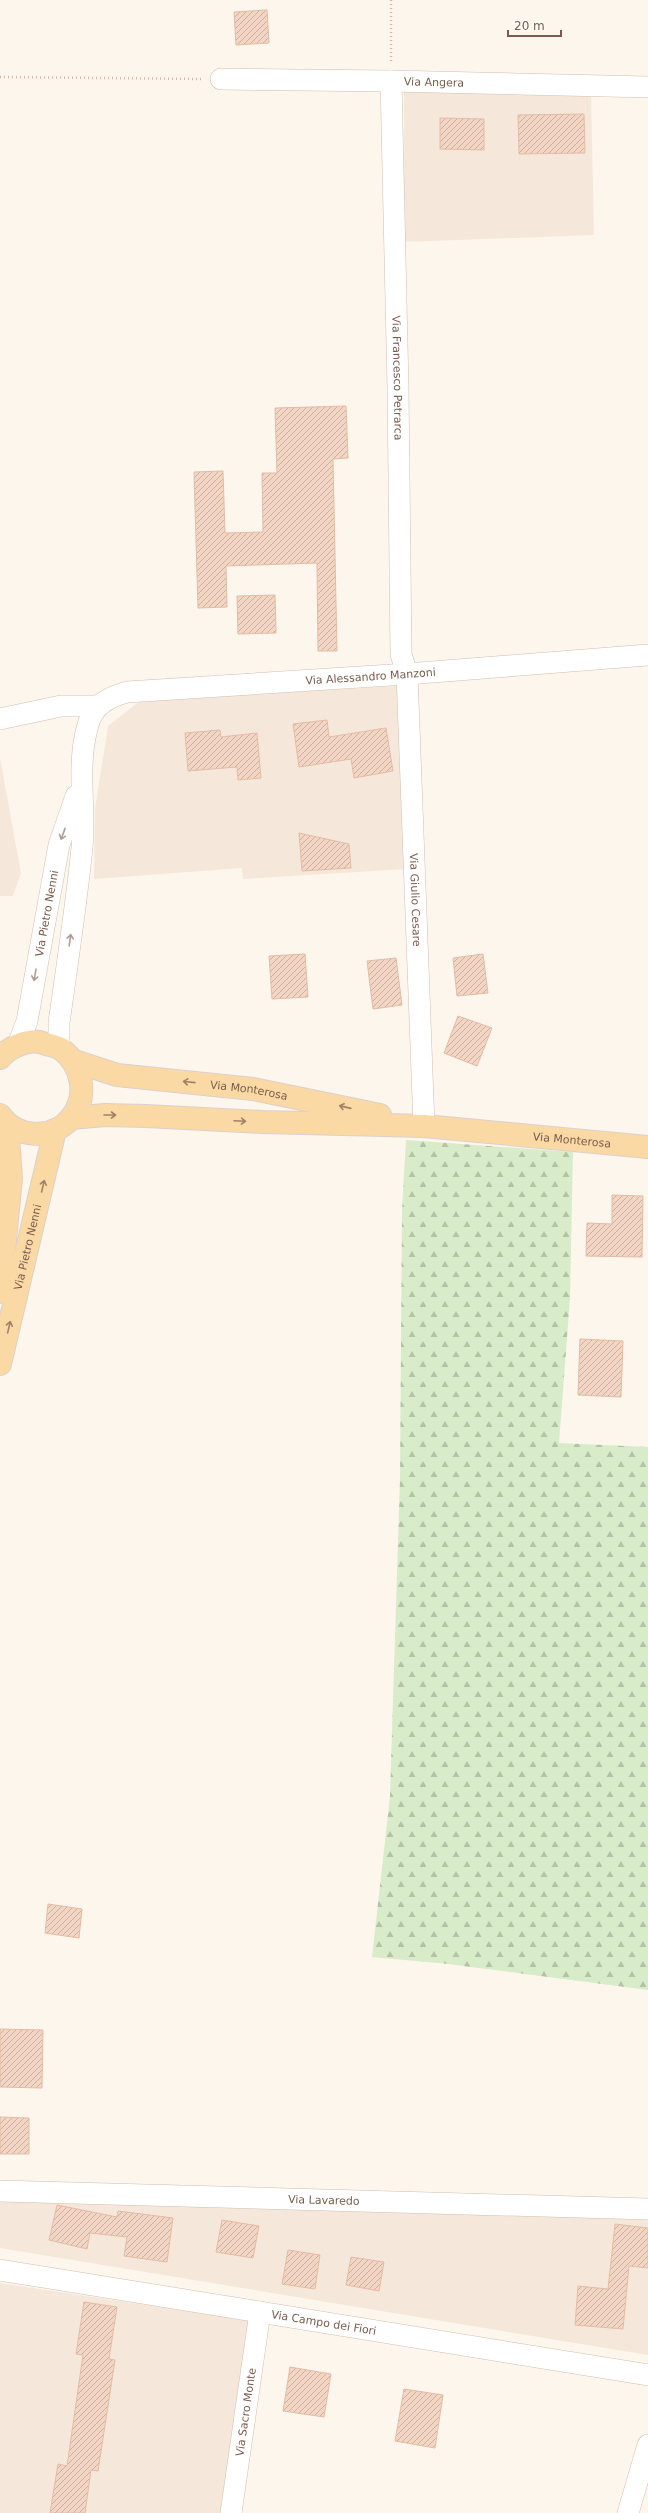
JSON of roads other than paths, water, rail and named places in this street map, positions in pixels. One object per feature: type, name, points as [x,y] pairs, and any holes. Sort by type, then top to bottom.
[{"type":"main road","name":"Via Monterosa","points":[[5,1054],[39,1042],[117,1075],[253,1089],[424,1126]]},
{"type":"main road","name":"Via Pietro Nenni","points":[[0,1364],[63,1124],[81,1098],[81,1077],[67,1054]]},
{"type":"main road","name":"Via Monterosa","points":[[3,1120],[21,1132],[39,1134],[63,1124],[105,1115],[140,1115],[263,1122],[424,1126],[648,1147]]},
{"type":"main road","name":"Via Pietro Nenni","points":[[0,1292],[11,1178],[3,1120]]},
{"type":"street","name":"Via Angera","points":[[221,79],[391,81],[648,88]]},
{"type":"street","name":"Via Francesco Petrarca","points":[[391,81],[398,380],[401,654],[407,674]]},
{"type":"street","name":"Via Alessandro Manzoni","points":[[97,706],[111,696],[127,692],[407,674],[648,655]]},
{"type":"street","name":"Via Giulio Cesare","points":[[407,674],[424,1126]]},
{"type":"street","points":[[0,719],[61,706],[97,706]]},
{"type":"street","name":"Via Pietro Nenni","points":[[67,1054],[59,1023],[82,847],[80,784],[88,724],[97,706]]},
{"type":"street","name":"Via Pietro Nenni","points":[[5,1054],[27,1021],[58,845],[80,784]]},
{"type":"street","name":"Via Lavaredo","points":[[0,2191],[648,2210]]},
{"type":"street","name":"Via Campo dei Fiori","points":[[0,2270],[648,2376]]},
{"type":"street","name":"Via Sacro Monte","points":[[231,2513],[260,2312]]},
{"type":"street","points":[[628,2513],[648,2445]]}]
